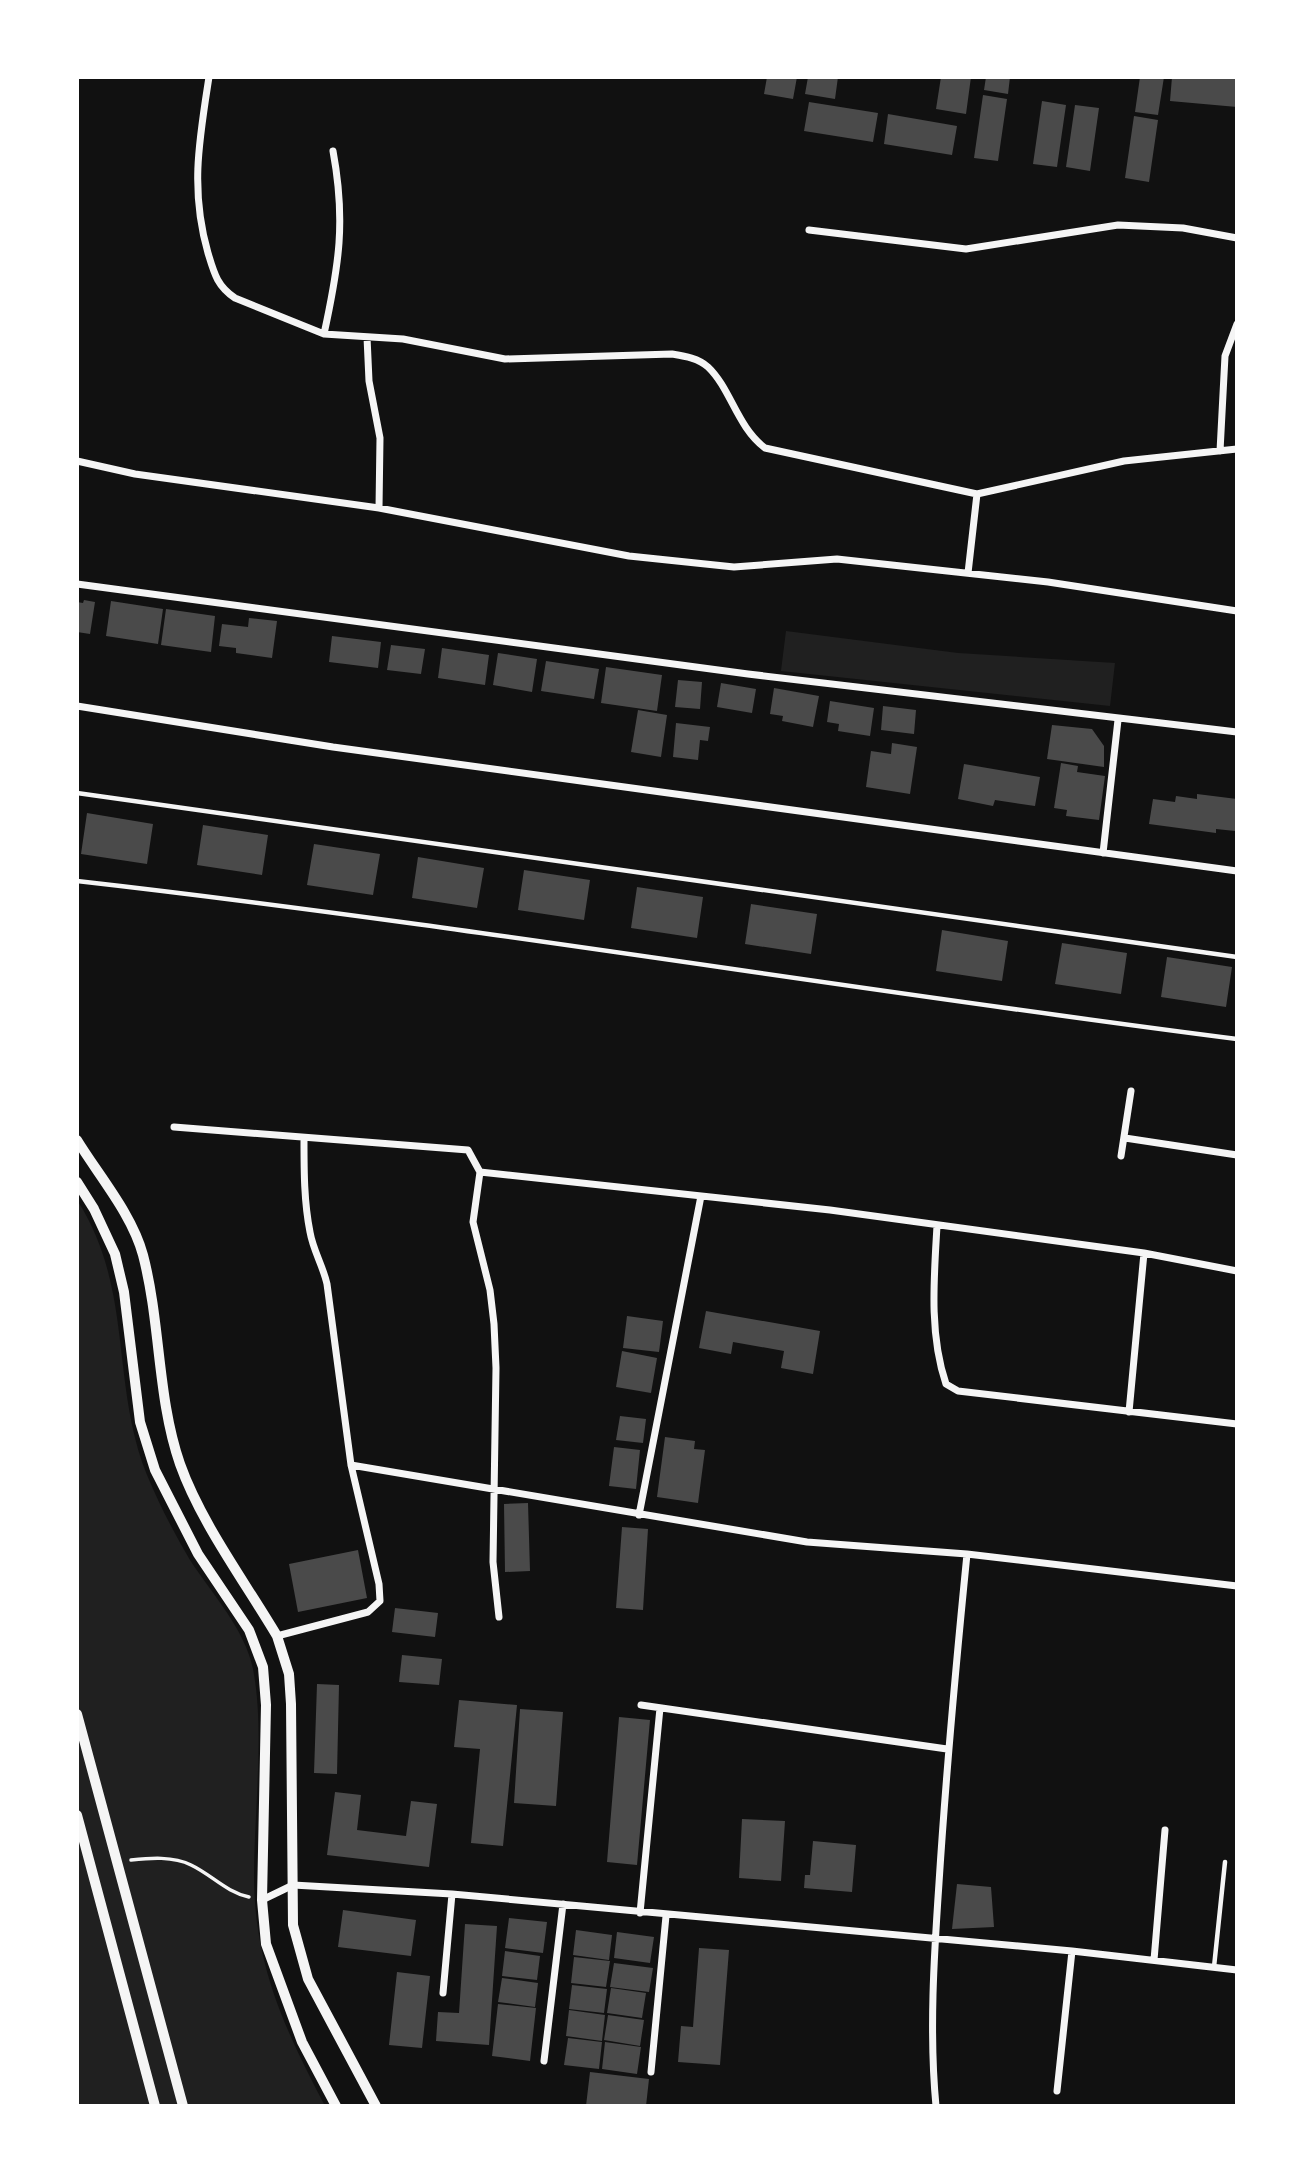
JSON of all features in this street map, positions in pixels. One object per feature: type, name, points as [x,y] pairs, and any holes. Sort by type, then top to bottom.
[{"type":"street","points":[[209,77],[196,161],[196,192],[199,220],[216,278],[222,289],[235,298],[324,334],[403,339],[505,359],[672,354],[693,358],[708,367],[753,438],[765,447],[977,494],[1124,461],[1237,449]]},
{"type":"street","points":[[324,334],[342,233],[341,195],[333,151]]},
{"type":"street","points":[[809,230],[966,250],[1118,225],[1183,228],[1237,238]]},
{"type":"street","points":[[1220,452],[1225,356],[1237,324]]},
{"type":"street","points":[[368,337],[369,381],[380,438],[379,508]]},
{"type":"street","points":[[77,461],[135,474],[379,508],[629,555],[734,567],[837,559],[1048,582],[1237,611]]},
{"type":"street","points":[[968,573],[977,494]]},
{"type":"street","points":[[77,584],[329,620],[1118,720],[1237,732]]},
{"type":"street","points":[[77,706],[333,747],[1237,871]]},
{"type":"street","points":[[1103,853],[1118,720]]},
{"type":"street","points":[[1121,1156],[1131,1091]]},
{"type":"street","points":[[174,1127],[304,1140],[468,1150],[480,1172],[473,1222],[490,1290],[494,1324],[493,1562],[499,1617]]},
{"type":"street","points":[[1125,1138],[1237,1155]]},
{"type":"street","points":[[77,1140],[117,1202],[142,1253],[169,1427],[180,1465],[191,1491],[277,1636],[289,1674],[293,1925],[308,1979],[376,2106]]},
{"type":"street","points":[[277,1636],[368,1612],[380,1601],[379,1584],[351,1465],[327,1284],[322,1261],[311,1236],[305,1192],[304,1140]]},
{"type":"street","points":[[480,1172],[701,1196],[1144,1253],[1237,1271]]},
{"type":"street","points":[[77,1182],[94,1209],[115,1254],[124,1292],[140,1422],[155,1470],[198,1554],[249,1630],[263,1667],[266,1717],[262,1900],[266,1944],[277,1981],[302,2042],[336,2106]]},
{"type":"street","points":[[639,1515],[701,1196]]},
{"type":"street","points":[[937,1226],[934,1294],[940,1364],[946,1384],[958,1391],[1237,1424]]},
{"type":"street","points":[[1129,1412],[1144,1253]]},
{"type":"street","points":[[351,1465],[494,1487],[639,1515],[807,1542],[967,1554],[1237,1587]]},
{"type":"street","points":[[936,2106],[933,2073],[935,1938],[947,1749],[967,1554]]},
{"type":"street","points":[[641,1706],[947,1749]]},
{"type":"street","points":[[640,1913],[660,1708]]},
{"type":"street","points":[[77,1714],[183,2106]]},
{"type":"street","points":[[77,1815],[155,2106]]},
{"type":"street","points":[[1154,1960],[1165,1830]]},
{"type":"street","points":[[262,1900],[293,1885],[452,1894],[666,1916],[1072,1951],[1237,1970]]},
{"type":"street","points":[[443,1993],[452,1894]]},
{"type":"street","points":[[544,2061],[563,1904]]},
{"type":"street","points":[[651,2072],[666,1916]]},
{"type":"street","points":[[1057,2091],[1072,1951]]},
{"type":"lane","points":[[77,793],[1237,957]]},
{"type":"lane","points":[[77,881],[272,903],[1006,1009],[1237,1039]]},
{"type":"lane","points":[[1214,1967],[1225,1862]]},
{"type":"path","points":[[118,1861],[158,1858],[190,1864],[238,1895],[262,1900]]},
{"type":"shaded area","points":[[786,631],[958,653],[1115,663],[1110,706],[781,671]]},
{"type":"shaded area","points":[[77,1200],[95,1233],[107,1267],[128,1406],[147,1475],[190,1560],[227,1612],[249,1654],[258,1718],[254,1876],[259,1938],[274,1996],[325,2106],[77,2106]]},
{"type":"building","points":[[767,77],[797,77],[793,99],[764,94]]},
{"type":"building","points":[[808,77],[838,77],[835,99],[805,94]]},
{"type":"building","points":[[941,77],[971,77],[966,114],[936,109]]},
{"type":"building","points":[[986,77],[1010,77],[1008,94],[984,90]]},
{"type":"building","points":[[1140,77],[1164,77],[1158,115],[1135,112]]},
{"type":"building","points":[[1172,77],[1237,77],[1237,107],[1170,101]]},
{"type":"building","points":[[983,95],[1007,99],[998,161],[974,158]]},
{"type":"building","points":[[1042,101],[1066,105],[1057,167],[1033,164]]},
{"type":"building","points":[[809,102],[878,113],[873,142],[804,131]]},
{"type":"building","points":[[1075,105],[1099,108],[1090,171],[1066,167]]},
{"type":"building","points":[[888,114],[957,126],[952,155],[884,144]]},
{"type":"building","points":[[1134,116],[1158,120],[1149,182],[1125,178]]},
{"type":"building","points":[[84,600],[95,602],[90,634],[77,632],[77,602],[83,603]]},
{"type":"building","points":[[111,601],[163,609],[158,644],[106,636]]},
{"type":"building","points":[[166,609],[215,616],[211,652],[161,645]]},
{"type":"building","points":[[249,618],[277,621],[272,658],[236,653],[236,648],[219,646],[222,624],[248,627]]},
{"type":"building","points":[[332,636],[381,642],[378,668],[329,662]]},
{"type":"building","points":[[391,645],[425,649],[421,674],[387,670]]},
{"type":"building","points":[[442,648],[489,655],[485,685],[438,678]]},
{"type":"building","points":[[498,653],[537,659],[532,692],[493,685]]},
{"type":"building","points":[[546,661],[599,669],[594,699],[541,691]]},
{"type":"building","points":[[606,667],[662,675],[657,711],[601,703]]},
{"type":"building","points":[[678,680],[702,682],[700,709],[675,707]]},
{"type":"building","points":[[721,683],[756,689],[752,713],[717,707]]},
{"type":"building","points":[[774,688],[819,696],[813,727],[782,721],[783,716],[770,714]]},
{"type":"building","points":[[830,701],[874,708],[870,736],[838,731],[839,724],[827,722]]},
{"type":"building","points":[[883,706],[916,710],[914,734],[881,730]]},
{"type":"building","points":[[638,710],[667,715],[661,757],[631,752]]},
{"type":"building","points":[[676,723],[710,727],[708,741],[700,740],[698,760],[673,757]]},
{"type":"building","points":[[1052,725],[1092,729],[1104,746],[1104,767],[1047,759]]},
{"type":"building","points":[[892,743],[917,747],[910,794],[866,787],[871,751],[891,754]]},
{"type":"building","points":[[1061,763],[1078,766],[1077,772],[1105,776],[1099,820],[1066,816],[1067,810],[1054,808]]},
{"type":"building","points":[[964,764],[1040,777],[1035,806],[995,800],[993,806],[958,799]]},
{"type":"building","points":[[1197,794],[1237,799],[1235,831],[1216,829],[1216,833],[1149,824],[1153,799],[1175,802],[1176,796],[1197,799]]},
{"type":"building","points":[[87,813],[153,824],[147,864],[81,854]]},
{"type":"building","points":[[203,825],[268,835],[262,875],[197,865]]},
{"type":"building","points":[[314,844],[380,854],[373,895],[307,885]]},
{"type":"building","points":[[418,857],[484,868],[477,908],[412,898]]},
{"type":"building","points":[[524,870],[590,880],[584,920],[518,910]]},
{"type":"building","points":[[637,887],[703,897],[697,938],[631,928]]},
{"type":"building","points":[[751,904],[817,914],[811,954],[745,944]]},
{"type":"building","points":[[942,930],[1008,941],[1002,981],[936,971]]},
{"type":"building","points":[[1062,943],[1127,953],[1121,994],[1055,984]]},
{"type":"building","points":[[1167,957],[1232,967],[1226,1007],[1161,997]]},
{"type":"building","points":[[706,1311],[820,1331],[813,1374],[781,1368],[784,1351],[733,1342],[731,1354],[699,1348]]},
{"type":"building","points":[[627,1316],[663,1321],[659,1352],[623,1348]]},
{"type":"building","points":[[622,1351],[657,1358],[651,1393],[616,1387]]},
{"type":"building","points":[[620,1416],[646,1419],[643,1443],[616,1440]]},
{"type":"building","points":[[665,1437],[695,1441],[694,1449],[705,1450],[698,1503],[657,1497]]},
{"type":"building","points":[[614,1447],[640,1450],[636,1489],[609,1486]]},
{"type":"building","points":[[528,1503],[530,1571],[505,1572],[504,1504]]},
{"type":"building","points":[[622,1527],[648,1529],[643,1610],[616,1608]]},
{"type":"building","points":[[358,1550],[367,1598],[298,1612],[289,1564]]},
{"type":"building","points":[[395,1608],[438,1613],[435,1637],[392,1632]]},
{"type":"building","points":[[402,1655],[442,1659],[439,1685],[399,1682]]},
{"type":"building","points":[[317,1684],[339,1685],[337,1774],[314,1773]]},
{"type":"building","points":[[459,1700],[517,1705],[503,1846],[471,1843],[480,1749],[454,1747]]},
{"type":"building","points":[[520,1709],[563,1712],[556,1806],[514,1803]]},
{"type":"building","points":[[619,1717],[650,1720],[637,1865],[607,1862]]},
{"type":"building","points":[[335,1792],[361,1795],[357,1830],[406,1836],[411,1801],[437,1804],[429,1867],[327,1855]]},
{"type":"building","points":[[742,1819],[785,1821],[781,1881],[739,1878]]},
{"type":"building","points":[[813,1841],[856,1845],[852,1892],[804,1888],[805,1875],[810,1875]]},
{"type":"building","points":[[957,1884],[991,1887],[994,1927],[952,1929]]},
{"type":"building","points":[[343,1910],[416,1920],[411,1956],[338,1947]]},
{"type":"building","points":[[509,1918],[547,1922],[543,1953],[505,1948]]},
{"type":"building","points":[[465,1924],[497,1926],[489,2045],[436,2041],[438,2012],[459,2013]]},
{"type":"building","points":[[576,1930],[612,1935],[609,1960],[573,1955]]},
{"type":"building","points":[[617,1932],[654,1937],[650,1963],[614,1958]]},
{"type":"building","points":[[699,1948],[729,1950],[720,2065],[678,2062],[681,2026],[693,2027]]},
{"type":"building","points":[[505,1951],[540,1956],[537,1980],[502,1976]]},
{"type":"building","points":[[574,1957],[610,1961],[606,1987],[571,1983]]},
{"type":"building","points":[[614,1963],[653,1968],[649,1992],[610,1987]]},
{"type":"building","points":[[397,1972],[430,1976],[422,2048],[389,2045]]},
{"type":"building","points":[[502,1978],[538,1983],[535,2007],[498,2002]]},
{"type":"building","points":[[572,1985],[607,1989],[604,2013],[569,2009]]},
{"type":"building","points":[[611,1988],[646,1993],[642,2018],[607,2013]]},
{"type":"building","points":[[498,2004],[536,2008],[530,2061],[492,2056]]},
{"type":"building","points":[[569,2010],[605,2015],[602,2041],[566,2036]]},
{"type":"building","points":[[608,2015],[644,2020],[640,2046],[604,2040]]},
{"type":"building","points":[[568,2038],[602,2042],[599,2069],[564,2065]]},
{"type":"building","points":[[605,2042],[641,2047],[637,2074],[602,2069]]},
{"type":"building","points":[[590,2072],[649,2079],[646,2106],[586,2106]]}]
